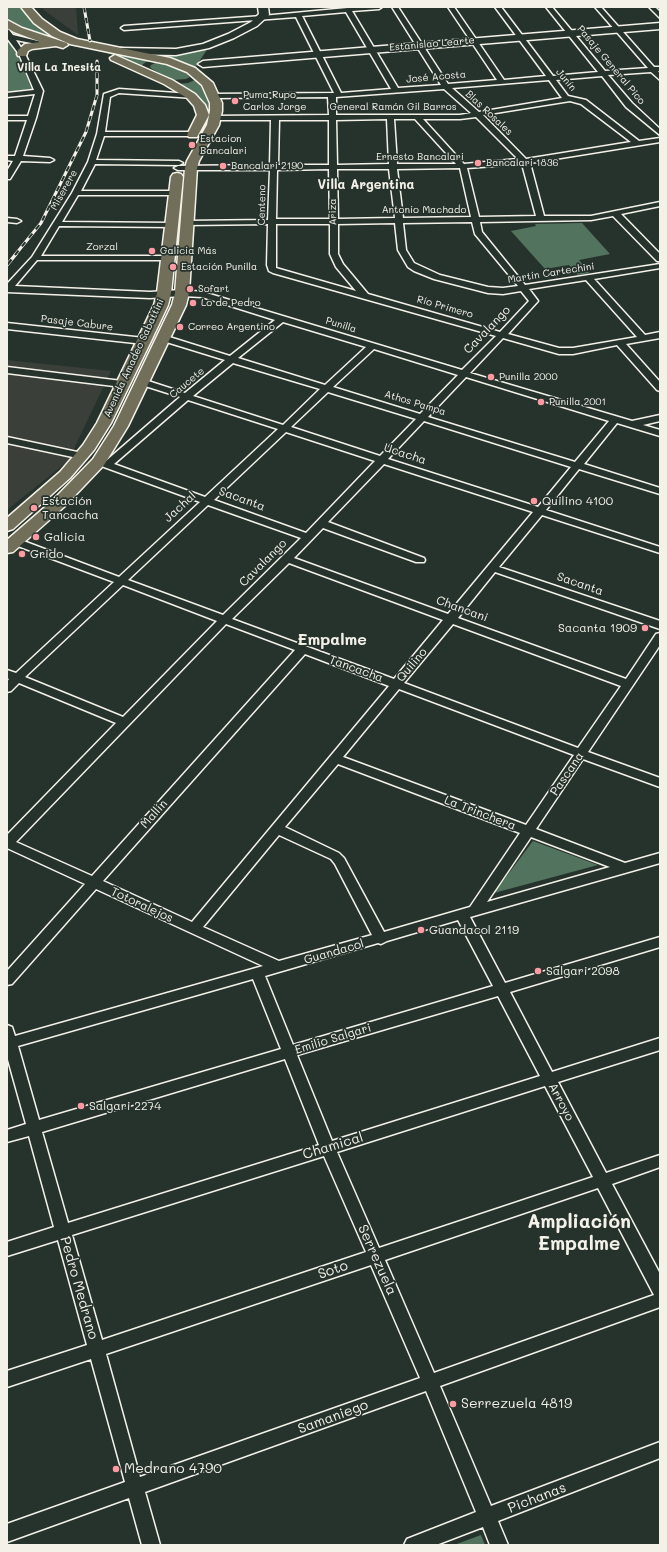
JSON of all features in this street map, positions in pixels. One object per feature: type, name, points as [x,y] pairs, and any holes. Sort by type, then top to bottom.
[{"type":"main road","name":"Avenida Amadeo Sabattini","points":[[9,542],[58,504],[103,464],[164,338],[179,305],[182,293],[191,168],[215,118],[216,103],[201,69],[184,66],[170,61],[84,45],[66,39],[38,21],[26,7]]},
{"type":"main road","points":[[121,51],[161,53],[186,51],[206,46],[231,36],[262,18],[264,15],[263,7]]},
{"type":"main road","name":"Avenida Amadeo Sabattini","points":[[7,23],[18,30],[37,37],[62,45],[100,53],[147,72],[168,82],[190,96],[199,105],[203,114],[179,166],[164,293],[161,305],[144,341],[104,423],[82,456],[65,475],[7,526]]},
{"type":"main road","name":"Estanislao Learte","points":[[201,69],[318,54],[660,26]]},
{"type":"main road","points":[[168,82],[194,79],[211,53],[231,36]]},
{"type":"main road","points":[[22,54],[23,50],[29,46],[47,44],[62,45]]},
{"type":"main road","points":[[147,72],[145,68],[149,63],[170,61]]},
{"type":"street","points":[[124,28],[262,18],[378,7]]},
{"type":"street","name":"Blas Rosales","points":[[395,7],[446,86],[525,161],[541,219]]},
{"type":"street","points":[[451,7],[502,82]]},
{"type":"street","name":"Junín","points":[[498,7],[564,96],[569,99],[583,102],[638,144]]},
{"type":"street","name":"Pasaje General Pico","points":[[549,7],[572,33],[629,105],[660,132]]},
{"type":"street","points":[[598,7],[656,69],[660,78]]},
{"type":"street","points":[[652,7],[660,16]]},
{"type":"street","points":[[348,10],[396,91]]},
{"type":"street","name":"Ariza","points":[[298,15],[318,54],[335,95],[332,117],[335,259],[364,295]]},
{"type":"street","points":[[7,31],[9,37],[22,54],[39,91],[32,118],[18,159],[7,177]]},
{"type":"street","points":[[9,37],[47,44]]},
{"type":"street","name":"José Acosta","points":[[213,96],[335,95],[656,69]]},
{"type":"street","points":[[7,95],[39,91]]},
{"type":"street","name":"Miserere","points":[[8,289],[35,258],[76,193],[92,162],[101,134],[107,96],[114,92],[190,96]]},
{"type":"street","name":"General Ramón Gil Barros","points":[[215,118],[460,117],[569,99]]},
{"type":"street","name":"Martín Cartechini","points":[[390,117],[393,167],[402,250],[405,257],[411,264],[423,272],[488,290],[503,291],[660,266]]},
{"type":"street","points":[[417,117],[463,167],[475,220],[480,235],[525,288]]},
{"type":"street","points":[[7,118],[32,118]]},
{"type":"street","name":"Centeno","points":[[272,269],[275,118]]},
{"type":"street","points":[[101,134],[194,134]]},
{"type":"street","name":"Ernesto Bancalari","points":[[92,162],[179,166],[191,168],[463,167],[525,161],[660,140]]},
{"type":"street","points":[[7,158],[50,160]]},
{"type":"street","points":[[76,193],[176,193]]},
{"type":"street","name":"Antonio Machado","points":[[186,223],[591,218],[660,204]]},
{"type":"street","points":[[616,214],[660,259]]},
{"type":"street","points":[[7,220],[17,220]]},
{"type":"street","points":[[57,224],[172,225]]},
{"type":"street","name":"Zorzal","points":[[35,258],[169,258]]},
{"type":"street","name":"Río Primero","points":[[272,269],[559,351],[573,351],[660,335]]},
{"type":"street","points":[[589,278],[643,338]]},
{"type":"street","name":"Cavalango","points":[[7,843],[224,620],[287,559],[534,301],[525,288]]},
{"type":"street","name":"Punilla","points":[[8,289],[150,295],[164,293],[203,295],[660,433]]},
{"type":"street","name":"Caucete","points":[[103,464],[281,319]]},
{"type":"street","name":"Pasaje Cabure","points":[[7,326],[144,341]]},
{"type":"street","name":"Athos Pampa","points":[[164,338],[233,358],[660,491]]},
{"type":"street","points":[[620,343],[660,388]]},
{"type":"street","name":"Jachal","points":[[7,688],[12,676],[120,581],[372,346]]},
{"type":"street","points":[[7,370],[122,384]]},
{"type":"street","name":"Ucacha","points":[[142,382],[660,550]]},
{"type":"street","points":[[630,424],[660,418]]},
{"type":"street","name":"Quilino","points":[[194,929],[615,420]]},
{"type":"street","points":[[7,440],[82,456]]},
{"type":"street","name":"Sacanta","points":[[103,464],[307,537]]},
{"type":"street","points":[[320,523],[420,560]]},
{"type":"street","name":"Tancacha","points":[[9,542],[120,581],[660,782]]},
{"type":"street","name":"Chancani","points":[[287,559],[628,684]]},
{"type":"street","name":"Sacanta","points":[[493,568],[660,625]]},
{"type":"street","name":"Pascana","points":[[468,913],[528,831],[660,637]]},
{"type":"street","name":"Mallín","points":[[7,980],[303,649]]},
{"type":"street","points":[[12,676],[124,722]]},
{"type":"street","name":"La Trinchera","points":[[335,758],[625,868]]},
{"type":"street","points":[[276,829],[334,856],[340,861],[380,938]]},
{"type":"street","name":"Totoralejos","points":[[7,843],[278,967]]},
{"type":"street","name":"Guandacol","points":[[8,1040],[257,973],[660,858]]},
{"type":"street","name":"Arroyo","points":[[468,913],[501,989],[660,1290]]},
{"type":"street","name":"Emilio Salgari","points":[[7,1136],[660,942]]},
{"type":"street","name":"Serrezuela","points":[[257,973],[328,1148],[499,1545]]},
{"type":"street","name":"Pedro Medrano","points":[[8,1040],[35,1128],[151,1545]]},
{"type":"street","name":"Chamical","points":[[7,1249],[660,1044]]},
{"type":"street","name":"Soto","points":[[7,1379],[660,1161]]},
{"type":"street","name":"Samaniego","points":[[7,1533],[660,1300]]},
{"type":"street","name":"Pichanas","points":[[413,1545],[660,1450]]},
{"type":"shaded area","points":[[40,7],[76,7],[78,35]]},
{"type":"shaded area","points":[[7,360],[111,371],[68,461],[7,510]]},
{"type":"green space","points":[[7,7],[19,7],[36,24],[68,44],[36,35],[7,21]]},
{"type":"green space","points":[[7,39],[12,42],[32,89],[7,92]]},
{"type":"green space","points":[[208,48],[195,68],[178,61],[152,55],[189,53]]},
{"type":"green space","points":[[102,51],[156,60],[146,62],[141,66]]},
{"type":"green space","points":[[155,63],[171,65],[185,72],[190,77],[186,79],[173,80],[152,69],[150,67],[151,65]]},
{"type":"green space","points":[[197,79],[208,95],[209,111],[207,121],[206,112],[178,84],[188,83]]},
{"type":"green space","points":[[582,223],[610,254],[579,260],[589,273],[578,275],[569,265],[545,269],[511,231],[536,226],[535,224]]},
{"type":"green space","points":[[533,841],[598,865],[494,893]]},
{"type":"green space","points":[[481,1535],[485,1545],[454,1545]]},
{"type":"railway","points":[[84,7],[90,41]]},
{"type":"railway","points":[[15,255],[41,223],[86,132],[97,95],[97,61]]},
{"type":"railway","points":[[7,265],[16,254]]},
{"type":"place","name":"Puma Rupo Carlos Jorge","points":[[235,101]]},
{"type":"place","name":"Estacion Bancalari","points":[[192,145]]},
{"type":"place","name":"Bancalari 1836","points":[[478,163]]},
{"type":"place","name":"Bancalari 2190","points":[[223,166]]},
{"type":"place","name":"Galicia Más","points":[[152,251]]},
{"type":"place","name":"Estación Punilla","points":[[173,267]]},
{"type":"place","name":"Sofart","points":[[190,289]]},
{"type":"place","name":"Lo de Pedro","points":[[193,303]]},
{"type":"place","name":"Correo Argentino","points":[[180,327]]},
{"type":"place","name":"Punilla 2000","points":[[491,377]]},
{"type":"place","name":"Punilla 2001","points":[[541,402]]},
{"type":"place","name":"Quilino 4100","points":[[534,501]]},
{"type":"place","name":"Estación Tancacha","points":[[34,508]]},
{"type":"place","name":"Galicia","points":[[36,537]]},
{"type":"place","name":"Grido","points":[[22,554]]},
{"type":"place","name":"Sacanta 1909","points":[[645,628]]},
{"type":"place","name":"Guandacol 2119","points":[[421,930]]},
{"type":"place","name":"Salgari 2098","points":[[538,971]]},
{"type":"place","name":"Salgari 2274","points":[[81,1106]]},
{"type":"place","name":"Serrezuela 4819","points":[[453,1404]]},
{"type":"place","name":"Medrano 4790","points":[[116,1469]]},
{"type":"district","name":"Villa La Inesita","points":[[59,68]]},
{"type":"district","name":"Villa Argentina","points":[[366,185]]},
{"type":"district","name":"Empalme","points":[[332,640]]},
{"type":"district","name":"Ampliación Empalme","points":[[579,1233]]}]
